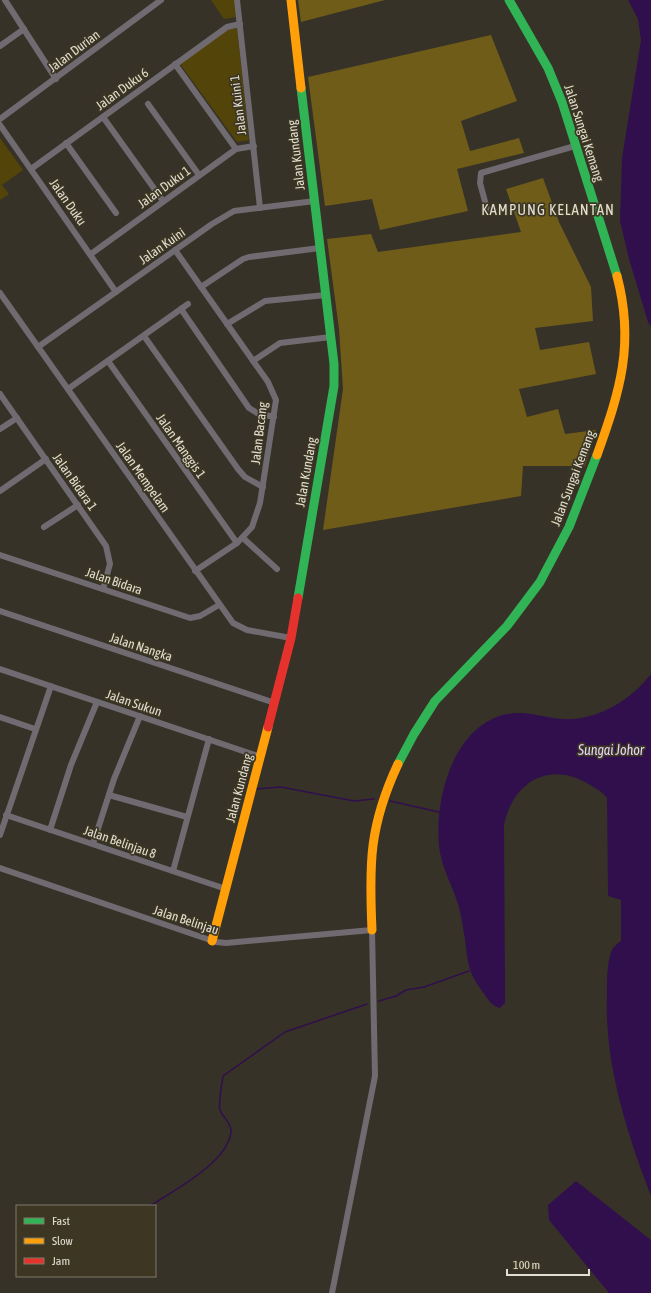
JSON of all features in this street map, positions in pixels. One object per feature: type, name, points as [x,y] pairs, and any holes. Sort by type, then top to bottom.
[{"type":"street","points":[[5,0],[56,79]]},
{"type":"street","name":"Jalan Durian","points":[[0,119],[161,0]]},
{"type":"street","name":"Jalan Kuini 1","points":[[237,0],[260,208]]},
{"type":"street","name":"Jalan Kundang","points":[[212,941],[291,638],[335,375],[291,0]]},
{"type":"street","name":"Jalan Sungai Kemang","points":[[372,930],[371,854],[374,832],[378,814],[402,756],[426,713],[503,632],[530,597],[554,560],[588,480],[619,391],[625,354],[626,323],[623,301],[562,102],[548,68],[509,0]]},
{"type":"street","name":"Jalan Duku 6","points":[[31,169],[227,27],[240,24]]},
{"type":"street","points":[[0,46],[24,29]]},
{"type":"street","points":[[175,64],[236,149]]},
{"type":"street","points":[[148,104],[199,175]]},
{"type":"street","points":[[102,117],[163,201]]},
{"type":"street","name":"Jalan Duku","points":[[0,126],[91,254],[116,292]]},
{"type":"street","points":[[66,143],[116,213]]},
{"type":"street","name":"Jalan Duku 1","points":[[91,254],[236,149],[254,146]]},
{"type":"street","points":[[487,210],[480,183],[480,173],[575,146]]},
{"type":"street","name":"Jalan Kuini","points":[[38,347],[175,250],[234,211],[315,201]]},
{"type":"street","points":[[201,287],[249,257],[320,248]]},
{"type":"street","name":"Jalan Bacang","points":[[175,250],[268,382],[276,400],[260,504],[252,527],[243,538],[195,571]]},
{"type":"street","name":"Jalan Mempelam","points":[[0,293],[233,623],[247,630],[291,638]]},
{"type":"street","points":[[227,324],[264,300],[326,295]]},
{"type":"street","points":[[68,389],[188,304]]},
{"type":"street","points":[[181,309],[249,408],[257,413],[274,417]]},
{"type":"street","points":[[144,336],[238,469],[245,477],[263,487]]},
{"type":"street","points":[[253,361],[280,343],[331,337]]},
{"type":"street","name":"Jalan Manggis 1","points":[[108,361],[236,543]]},
{"type":"street","name":"Jalan Bidara 1","points":[[0,394],[106,546],[110,564],[103,589]]},
{"type":"street","points":[[0,429],[17,418]]},
{"type":"street","points":[[0,491],[46,459]]},
{"type":"street","points":[[44,528],[78,505]]},
{"type":"street","points":[[243,538],[277,569]]},
{"type":"street","name":"Jalan Bidara","points":[[0,555],[190,618],[200,616],[219,605]]},
{"type":"street","name":"Jalan Nangka","points":[[0,611],[275,704]]},
{"type":"street","name":"Jalan Sukun","points":[[0,669],[261,757]]},
{"type":"street","points":[[0,835],[35,729],[51,686]]},
{"type":"street","points":[[50,830],[72,765],[97,702]]},
{"type":"street","points":[[93,844],[109,795],[140,716]]},
{"type":"street","points":[[0,717],[35,729]]},
{"type":"street","points":[[173,871],[209,739]]},
{"type":"street","points":[[109,795],[187,817]]},
{"type":"street","name":"Jalan Belinjau 8","points":[[6,815],[226,889]]},
{"type":"street","name":"Jalan Belinjau","points":[[0,868],[212,941],[226,943],[372,930]]},
{"type":"street","points":[[332,1293],[375,1076],[372,930]]},
{"type":"shaded area","points":[[211,0],[234,0],[236,17],[224,19]]},
{"type":"shaded area","points":[[298,0],[385,0],[301,22]]},
{"type":"shaded area","points":[[237,28],[249,140],[237,142],[180,64],[227,30]]},
{"type":"shaded area","points":[[491,35],[517,101],[461,121],[470,151],[519,138],[524,153],[457,169],[468,211],[380,230],[372,199],[325,206],[308,77]]},
{"type":"shaded area","points":[[0,138],[23,170],[2,185],[9,194],[0,200]]},
{"type":"shaded area","points":[[543,178],[559,222],[591,287],[593,321],[535,328],[540,350],[589,342],[596,374],[519,389],[527,417],[558,409],[565,434],[596,430],[585,466],[523,466],[521,496],[323,530],[343,389],[339,329],[327,239],[371,234],[378,252],[521,232],[506,189]]},
{"type":"water","points":[[628,0],[651,0],[651,327],[648,322],[629,259],[620,221],[622,158],[641,40],[638,19]]},
{"type":"water","name":"Sungai Johor","points":[[651,674],[651,1196],[633,1146],[618,1096],[609,1045],[607,1018],[608,968],[612,951],[621,941],[621,900],[608,896],[607,798],[599,790],[583,781],[569,776],[555,774],[543,776],[532,781],[522,789],[514,799],[508,811],[504,825],[505,1003],[500,1008],[493,1005],[489,1001],[471,972],[459,908],[440,854],[438,826],[440,805],[445,784],[453,763],[463,744],[477,729],[494,718],[515,713],[527,713],[551,718],[576,719],[601,712],[612,707],[634,692]]},
{"type":"water","points":[[576,1181],[651,1240],[651,1293],[609,1293],[549,1220],[548,1205]]},
{"type":"waterway","points":[[255,789],[281,787],[354,801],[374,799]]},
{"type":"waterway","points":[[390,801],[439,812]]},
{"type":"waterway","points":[[379,1001],[396,996],[406,990],[424,987],[469,971]]},
{"type":"waterway","points":[[152,1205],[199,1174],[221,1153],[228,1142],[231,1128],[220,1110],[223,1076],[285,1032],[367,1004]]},
{"type":"traffic: fast","points":[[509,0],[548,68],[562,102],[617,276]]},
{"type":"traffic: fast","points":[[298,598],[334,386],[334,364],[301,88]]},
{"type":"traffic: fast","points":[[398,764],[414,734],[435,701],[507,626],[540,582],[569,527],[597,455]]},
{"type":"traffic: slow","points":[[291,0],[301,88]]},
{"type":"traffic: slow","points":[[597,455],[618,388],[625,346],[625,324],[617,276]]},
{"type":"traffic: slow","points":[[212,941],[268,727]]},
{"type":"traffic: slow","points":[[372,930],[371,865],[376,826],[388,786],[398,764]]},
{"type":"traffic: jam","points":[[268,727],[291,638],[298,598]]},
{"type":"district","name":"KAMPUNG KELANTAN","points":[[548,209]]}]
